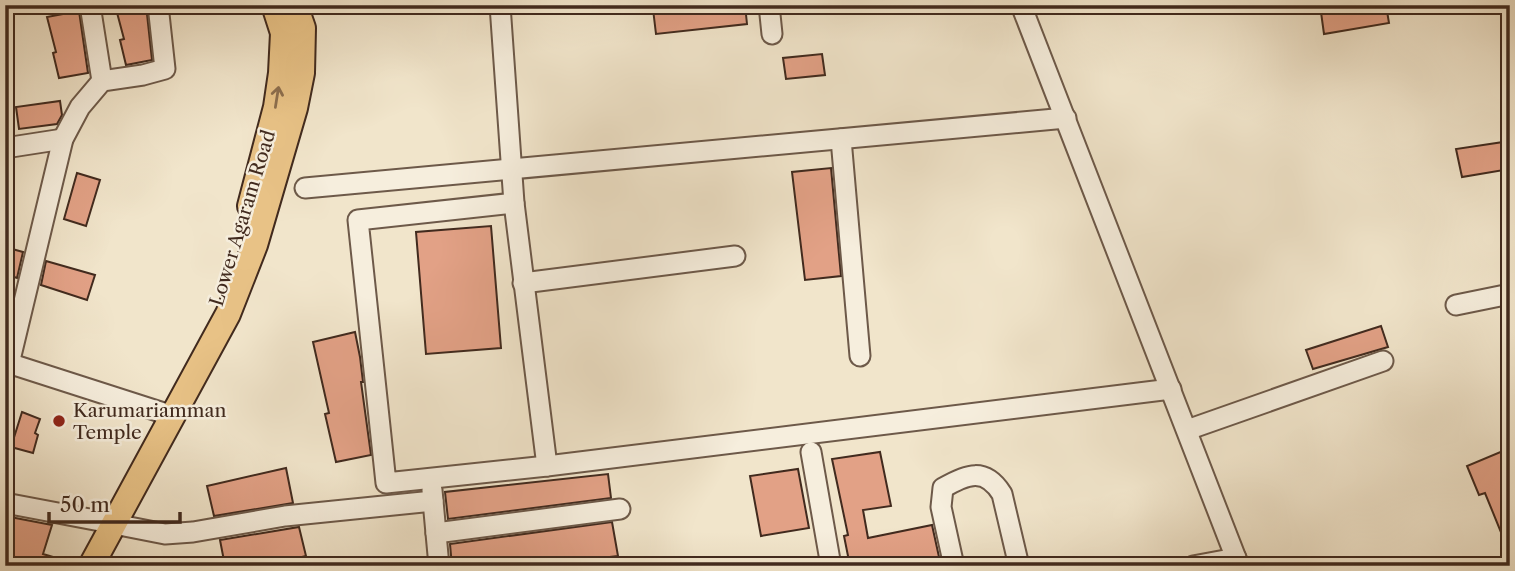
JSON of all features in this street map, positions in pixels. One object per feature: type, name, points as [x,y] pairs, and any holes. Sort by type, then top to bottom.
[{"type":"main road","name":"Lower Agaram Road","points":[[76,566],[107,522],[166,413],[216,308],[255,191],[276,107],[283,33],[274,5]]},
{"type":"main road","name":"Lower Agaram Road","points":[[166,413],[228,314],[256,245],[295,108],[302,73],[303,28],[295,5]]},
{"type":"main road","points":[[91,566],[107,522]]},
{"type":"street","points":[[90,5],[102,81]]},
{"type":"street","points":[[158,5],[165,69],[102,81],[80,107],[63,139],[7,363],[166,413]]},
{"type":"street","points":[[500,5],[514,203],[547,466]]},
{"type":"street","points":[[769,5],[772,34]]},
{"type":"street","points":[[1021,5],[1238,562],[1193,566]]},
{"type":"street","points":[[305,188],[1066,118]]},
{"type":"street","points":[[5,148],[63,139]]},
{"type":"street","points":[[841,139],[860,356]]},
{"type":"street","points":[[514,203],[358,220],[386,483],[547,466],[1171,389]]},
{"type":"street","points":[[523,283],[735,256]]},
{"type":"street","points":[[1456,305],[1510,294]]},
{"type":"street","points":[[1187,430],[1383,360]]},
{"type":"street","points":[[811,452],[831,566]]},
{"type":"street","points":[[954,566],[941,507],[943,488],[970,475],[985,477],[997,485],[1002,494],[1019,566]]},
{"type":"street","points":[[431,479],[439,566]]},
{"type":"street","points":[[5,503],[165,534],[193,532],[297,514],[433,501]]},
{"type":"street","points":[[436,533],[620,509]]},
{"type":"building","points":[[115,5],[146,5],[152,60],[126,65],[120,40],[124,39]]},
{"type":"building","points":[[691,5],[745,5],[747,24],[656,34],[653,9]]},
{"type":"building","points":[[1320,5],[1386,5],[1389,23],[1324,34]]},
{"type":"building","points":[[79,11],[88,73],[59,78],[47,17]]},
{"type":"building","points":[[822,54],[825,75],[786,79],[783,58]]},
{"type":"building","points":[[60,101],[62,115],[57,124],[19,129],[16,107]]},
{"type":"building","points":[[1510,141],[1510,169],[1462,177],[1456,149]]},
{"type":"building","points":[[831,168],[841,276],[805,280],[792,172]]},
{"type":"building","points":[[77,173],[100,180],[86,226],[64,219]]},
{"type":"building","points":[[491,226],[501,348],[426,354],[416,232]]},
{"type":"building","points":[[5,247],[23,252],[17,278],[5,274]]},
{"type":"building","points":[[46,261],[95,275],[87,300],[41,285]]},
{"type":"building","points":[[1381,326],[1388,347],[1313,369],[1306,350]]},
{"type":"building","points":[[355,332],[371,455],[336,462],[325,414],[329,413],[313,342]]},
{"type":"building","points":[[22,412],[40,419],[33,453],[11,447]]},
{"type":"building","points":[[1510,448],[1509,552],[1485,493],[1479,495],[1467,466]]},
{"type":"building","points":[[880,452],[891,506],[863,510],[868,538],[932,525],[941,566],[850,566],[844,536],[848,535],[832,459]]},
{"type":"building","points":[[286,468],[293,503],[214,516],[207,486]]},
{"type":"building","points":[[798,469],[809,528],[761,536],[750,476]]},
{"type":"building","points":[[608,474],[611,498],[448,519],[445,492]]},
{"type":"building","points":[[5,516],[52,525],[43,554],[70,562],[70,566],[13,566],[15,557],[5,554]]},
{"type":"building","points":[[612,522],[618,556],[534,566],[452,566],[450,544]]},
{"type":"building","points":[[299,527],[306,556],[265,566],[225,566],[220,540]]},
{"type":"place","name":"Karumariamman Temple","points":[[59,421]]}]
